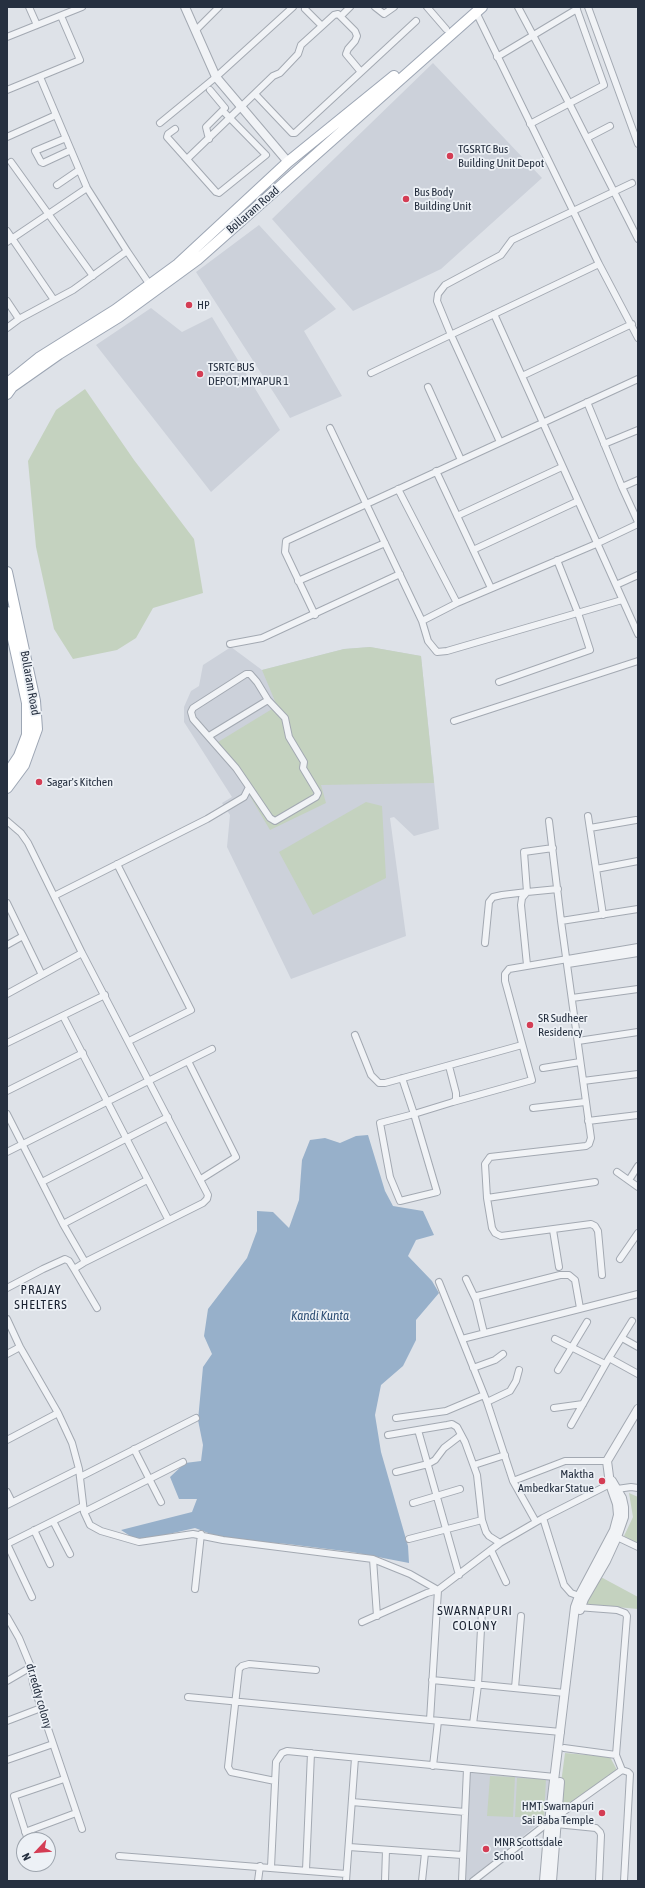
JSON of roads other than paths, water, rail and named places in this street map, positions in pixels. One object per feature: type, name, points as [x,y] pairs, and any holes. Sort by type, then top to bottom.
[{"type":"main road","name":"Bollaram Road","points":[[7,384],[40,357],[115,310],[150,285],[198,247],[288,162],[347,116],[446,29],[477,9]]},
{"type":"main road","name":"Bollaram Road","points":[[7,394],[12,387],[59,354],[119,317],[197,260],[477,9]]},
{"type":"main road","name":"Bollaram Road","points":[[7,572],[35,701],[37,729],[24,764],[7,788]]},
{"type":"main road","name":"Bollaram Road","points":[[7,612],[27,703],[28,724],[27,735],[19,756],[7,774]]},
{"type":"street","points":[[29,7],[37,24]]},
{"type":"street","points":[[7,37],[82,7]]},
{"type":"street","points":[[186,7],[216,77],[241,109],[288,162]]},
{"type":"street","points":[[196,30],[219,7]]},
{"type":"street","points":[[160,123],[216,77],[293,7]]},
{"type":"street","points":[[341,16],[350,7]]},
{"type":"street","points":[[375,7],[384,14],[394,7]]},
{"type":"street","points":[[427,7],[446,29]]},
{"type":"street","points":[[518,7],[615,191],[638,239]]},
{"type":"street","points":[[588,7],[638,144]]},
{"type":"street","points":[[497,57],[577,8],[604,85],[530,124]]},
{"type":"street","points":[[305,9],[322,26]]},
{"type":"street","points":[[477,9],[497,57],[599,264],[632,324],[638,338]]},
{"type":"street","points":[[186,159],[256,95],[273,76],[280,73],[297,56],[300,45],[334,15],[338,14],[341,16],[355,31],[357,36],[346,54],[361,72]]},
{"type":"street","points":[[7,90],[80,60],[61,16]]},
{"type":"street","points":[[256,95],[292,134],[295,133],[416,21]]},
{"type":"street","points":[[40,77],[87,188],[150,285]]},
{"type":"street","points":[[175,129],[168,134],[167,137],[217,193],[265,156],[265,153],[224,111],[224,107],[210,90]]},
{"type":"street","points":[[208,139],[206,127],[224,111]]},
{"type":"street","points":[[7,137],[56,115]]},
{"type":"street","points":[[587,138],[610,126]]},
{"type":"street","points":[[66,138],[35,151],[43,163],[71,150]]},
{"type":"street","points":[[11,162],[93,276]]},
{"type":"street","points":[[57,184],[79,170]]},
{"type":"street","points":[[500,442],[451,335],[437,301],[438,294],[445,285],[501,255],[512,240],[632,183]]},
{"type":"street","points":[[9,241],[87,188]]},
{"type":"street","points":[[7,231],[9,241],[54,300]]},
{"type":"street","points":[[7,328],[19,319],[93,276],[127,251]]},
{"type":"street","points":[[371,373],[599,264]]},
{"type":"street","points":[[7,301],[19,319]]},
{"type":"street","points":[[494,314],[596,544],[638,634]]},
{"type":"street","points":[[522,376],[632,324]]},
{"type":"street","points":[[315,615],[285,552],[286,541],[638,379]]},
{"type":"street","points":[[428,387],[461,460]]},
{"type":"street","points":[[422,621],[457,603],[596,544],[638,523],[587,402]]},
{"type":"street","points":[[330,428],[422,621],[428,641],[432,648],[437,652],[446,651],[622,600]]},
{"type":"street","points":[[604,444],[638,430]]},
{"type":"street","points":[[457,516],[562,467]]},
{"type":"street","points":[[436,471],[491,588]]},
{"type":"street","points":[[622,487],[638,480]]},
{"type":"street","points":[[398,489],[457,603]]},
{"type":"street","points":[[473,550],[578,501]]},
{"type":"street","points":[[299,582],[385,543]]},
{"type":"street","points":[[499,682],[590,650],[578,613],[557,560]]},
{"type":"street","points":[[230,644],[262,638],[315,615],[400,574]]},
{"type":"street","points":[[616,585],[638,575]]},
{"type":"street","points":[[454,721],[638,661]]},
{"type":"street","points":[[246,674],[250,674],[257,682],[268,700],[285,718],[289,737],[304,762],[303,768],[318,793],[316,797],[275,821],[270,818],[236,768],[193,719],[192,708],[246,674]]},
{"type":"street","points":[[209,736],[268,700]]},
{"type":"street","points":[[54,896],[207,819],[244,797],[249,787]]},
{"type":"street","points":[[588,816],[603,915]]},
{"type":"street","points":[[590,828],[636,820]]},
{"type":"street","points":[[7,821],[21,833],[28,843],[82,953],[129,1040],[208,1195],[207,1199],[203,1203],[168,1219],[74,1268]]},
{"type":"street","points":[[549,821],[561,921],[568,961],[591,1138],[589,1144],[586,1146],[490,1157],[485,1164],[487,1198],[492,1228],[495,1233],[501,1236],[591,1224],[596,1226],[598,1231],[602,1275]]},
{"type":"street","points":[[527,965],[521,905],[522,898],[527,892],[524,852],[552,848]]},
{"type":"street","points":[[596,869],[638,861]]},
{"type":"street","points":[[117,864],[191,1010],[129,1040]]},
{"type":"street","points":[[485,943],[489,902],[493,897],[558,889]]},
{"type":"street","points":[[7,903],[42,975]]},
{"type":"street","points":[[561,921],[638,909]]},
{"type":"street","points":[[7,945],[23,936]]},
{"type":"street","points":[[568,961],[638,947]]},
{"type":"street","points":[[7,994],[82,953]]},
{"type":"street","points":[[402,1078],[414,1114],[437,1192],[400,1201],[390,1177],[380,1123],[414,1114],[532,1080],[505,981],[509,968],[638,953]]},
{"type":"street","points":[[572,998],[638,989]]},
{"type":"street","points":[[7,1043],[105,995]]},
{"type":"street","points":[[63,1016],[168,1219]]},
{"type":"street","points":[[578,1041],[638,1032]]},
{"type":"street","points":[[355,1035],[375,1080],[379,1083],[385,1083],[449,1066],[522,1045]]},
{"type":"street","points":[[7,1152],[212,1049]]},
{"type":"street","points":[[7,1091],[82,1053]]},
{"type":"street","points":[[188,1061],[236,1157],[201,1179]]},
{"type":"street","points":[[543,1068],[580,1062]]},
{"type":"street","points":[[449,1066],[456,1093],[456,1100],[454,1102]]},
{"type":"street","points":[[583,1082],[638,1074]]},
{"type":"street","points":[[533,1108],[586,1102]]},
{"type":"street","points":[[7,1114],[63,1224],[85,1262]]},
{"type":"street","points":[[588,1121],[638,1115]]},
{"type":"street","points":[[42,1182],[168,1117]]},
{"type":"street","points":[[629,1180],[638,1166]]},
{"type":"street","points":[[617,1172],[638,1187]]},
{"type":"street","points":[[63,1224],[147,1180]]},
{"type":"street","points":[[487,1198],[595,1182]]},
{"type":"street","points":[[553,1230],[559,1268]]},
{"type":"street","points":[[620,1259],[638,1233]]},
{"type":"street","points":[[7,1288],[62,1260],[69,1261],[97,1308]]},
{"type":"street","points":[[476,1300],[477,1296],[560,1275],[569,1275],[575,1280],[580,1308]]},
{"type":"street","points":[[466,1279],[476,1300],[484,1333]]},
{"type":"street","points":[[439,1282],[488,1402],[514,1480],[536,1522]]},
{"type":"street","points":[[462,1339],[638,1294]]},
{"type":"street","points":[[7,1319],[20,1347],[58,1413],[72,1443],[79,1470],[83,1509],[90,1525],[101,1531],[132,1541],[147,1542],[186,1534],[201,1534],[223,1540],[373,1559],[410,1574],[438,1590]]},
{"type":"street","points":[[571,1425],[605,1364],[632,1321]]},
{"type":"street","points":[[558,1370],[587,1322]]},
{"type":"street","points":[[622,1338],[638,1347]]},
{"type":"street","points":[[555,1339],[605,1364]]},
{"type":"street","points":[[7,1354],[20,1347]]},
{"type":"street","points":[[473,1368],[495,1360],[503,1354]]},
{"type":"street","points":[[609,1358],[638,1374]]},
{"type":"street","points":[[488,1402],[510,1391],[516,1381],[519,1370]]},
{"type":"street","points":[[396,1418],[446,1410],[484,1395]]},
{"type":"street","points":[[554,1408],[583,1404]]},
{"type":"street","points":[[544,1881],[564,1748],[579,1596],[614,1530],[618,1515],[617,1504],[609,1480],[607,1461],[638,1409]]},
{"type":"street","points":[[7,1440],[58,1413]]},
{"type":"street","points":[[80,1477],[196,1418]]},
{"type":"street","points":[[388,1435],[452,1424],[457,1427],[477,1475],[482,1520],[489,1536],[500,1543]]},
{"type":"street","points":[[418,1430],[459,1575]]},
{"type":"street","points":[[396,1472],[428,1464],[435,1460],[444,1448],[461,1435]]},
{"type":"street","points":[[134,1449],[160,1502]]},
{"type":"street","points":[[474,1466],[505,1455]]},
{"type":"street","points":[[514,1480],[565,1461],[607,1461]]},
{"type":"street","points":[[32,1597],[7,1544],[53,1521],[83,1509],[183,1462]]},
{"type":"street","points":[[7,1492],[10,1503],[79,1470]]},
{"type":"street","points":[[552,1881],[555,1777],[565,1694],[578,1607],[617,1537],[624,1517],[624,1507],[617,1488],[609,1480]]},
{"type":"street","points":[[362,1622],[427,1593],[438,1590],[500,1543],[609,1480]]},
{"type":"street","points":[[617,1488],[638,1488]]},
{"type":"street","points":[[413,1503],[460,1489]]},
{"type":"street","points":[[543,1518],[564,1585],[571,1593],[579,1596]]},
{"type":"street","points":[[409,1539],[482,1520]]},
{"type":"street","points":[[53,1521],[70,1554]]},
{"type":"street","points":[[34,1530],[50,1564]]},
{"type":"street","points":[[195,1589],[201,1534]]},
{"type":"street","points":[[617,1537],[638,1547]]},
{"type":"street","points":[[491,1550],[506,1582]]},
{"type":"street","points":[[373,1559],[377,1616]]},
{"type":"street","points":[[430,1720],[438,1590]]},
{"type":"street","points":[[578,1607],[617,1610],[628,1616],[616,1755],[622,1770],[630,1774],[624,1881]]},
{"type":"street","points":[[473,1724],[478,1685],[482,1610]]},
{"type":"street","points":[[515,1688],[521,1616]]},
{"type":"street","name":"dr.reddy colony","points":[[7,1617],[19,1638],[31,1667],[33,1683],[82,1829]]},
{"type":"street","points":[[275,1781],[231,1772],[228,1767],[240,1669],[242,1666],[249,1664],[316,1670]]},
{"type":"street","points":[[7,1681],[31,1667]]},
{"type":"street","points":[[432,1680],[565,1694]]},
{"type":"street","points":[[188,1697],[561,1732]]},
{"type":"street","points":[[7,1721],[41,1708]]},
{"type":"street","points":[[433,1766],[438,1721]]},
{"type":"street","points":[[7,1760],[53,1744]]},
{"type":"street","points":[[564,1748],[616,1755]]},
{"type":"street","points":[[271,1867],[276,1762],[282,1753],[291,1751],[555,1777]]},
{"type":"street","points":[[306,1870],[311,1753]]},
{"type":"street","points":[[346,1881],[355,1758]]},
{"type":"street","points":[[462,1881],[467,1769]]},
{"type":"street","points":[[473,1881],[622,1770]]},
{"type":"street","points":[[64,1779],[14,1796],[25,1832],[76,1813]]},
{"type":"street","points":[[352,1802],[465,1812]]},
{"type":"street","points":[[554,1821],[596,1828],[600,1832],[599,1881]]},
{"type":"street","points":[[348,1847],[462,1855]]},
{"type":"street","points":[[385,1881],[386,1850]]},
{"type":"street","points":[[422,1881],[425,1853]]},
{"type":"street","points":[[119,1856],[346,1874]]},
{"type":"street","points":[[258,1881],[260,1866]]},
{"type":"water","name":"Kandi Kunta","points":[[368,1135],[385,1191],[393,1206],[423,1211],[434,1235],[416,1240],[408,1256],[432,1281],[439,1293],[416,1320],[416,1340],[403,1366],[381,1385],[375,1415],[381,1452],[408,1546],[409,1563],[352,1552],[288,1544],[224,1539],[195,1528],[138,1541],[121,1530],[192,1512],[197,1499],[179,1499],[170,1477],[185,1463],[201,1461],[203,1445],[198,1420],[203,1367],[212,1354],[204,1336],[208,1309],[247,1258],[257,1231],[257,1211],[273,1212],[289,1228],[299,1200],[302,1160],[310,1140],[325,1138],[340,1143],[356,1136]]},
{"type":"place","name":"TGSRTC Bus Building Unit Depot","points":[[450,156]]},
{"type":"place","name":"Bus Body Building Unit","points":[[406,199]]},
{"type":"place","name":"HP","points":[[189,305]]},
{"type":"place","name":"TSRTC BUS DEPOT, MIYAPUR 1","points":[[200,374]]},
{"type":"place","name":"Sagar's Kitchen","points":[[39,782]]},
{"type":"place","name":"SR Sudheer Residency","points":[[530,1025]]},
{"type":"place","name":"Maktha Ambedkar Statue","points":[[602,1481]]},
{"type":"place","name":"HMT Swarnapuri Sai Baba Temple","points":[[602,1813]]},
{"type":"place","name":"MNR Scottsdale School","points":[[486,1849]]},
{"type":"district","name":"PRAJAY SHELTERS","points":[[41,1298]]},
{"type":"district","name":"SWARNAPURI COLONY","points":[[475,1618]]}]
